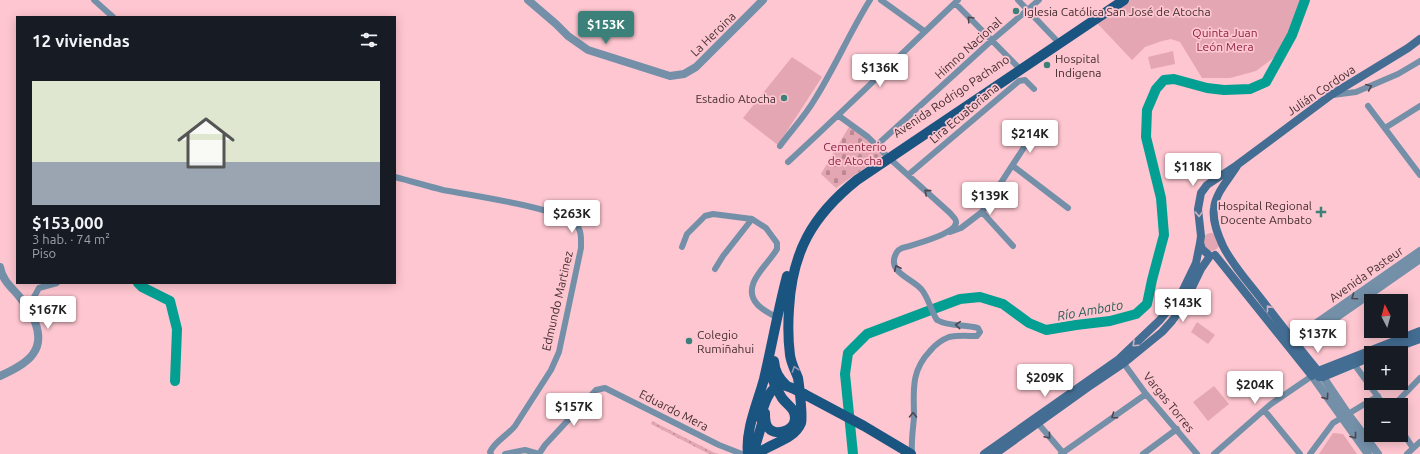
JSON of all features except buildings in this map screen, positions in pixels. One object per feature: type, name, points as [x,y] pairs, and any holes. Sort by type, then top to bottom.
[{"type":"main road","name":"Avenida Rodrigo Pachano","points":[[1059,42],[1116,0]]},
{"type":"main road","name":"Avenida Rodrigo Pachano","points":[[748,454],[747,447],[750,430],[791,261],[804,232],[813,218],[835,194],[888,156],[1124,0]]},
{"type":"main road","name":"Julián Cordova","points":[[1200,240],[1198,209],[1201,193],[1207,185],[1237,165],[1331,95],[1408,48],[1420,39]]},
{"type":"main road","name":"Avenida Rodrigo Pachano","points":[[790,297],[796,262],[806,238],[819,219],[834,201],[846,190],[888,156]]},
{"type":"main road","name":"Julián Cordova","points":[[1216,232],[1214,217],[1216,201],[1237,165]]},
{"type":"main road","points":[[1122,361],[1160,320],[1182,292],[1196,263],[1200,240],[1208,231],[1216,232],[1240,273],[1292,344]]},
{"type":"main road","points":[[1200,240],[1202,249],[1212,255],[1318,375]]},
{"type":"main road","points":[[984,454],[1036,420],[1162,332],[1184,304],[1201,268],[1212,255],[1219,252],[1223,246]]},
{"type":"main road","points":[[790,297],[780,330],[774,359],[775,370],[780,379],[786,385],[864,426],[911,454]]},
{"type":"main road","points":[[757,454],[790,436],[798,428],[802,421],[798,379],[790,356],[788,329],[790,297]]},
{"type":"main road","points":[[1318,375],[1420,331]]},
{"type":"main road","points":[[1401,346],[1420,339]]},
{"type":"main road","points":[[762,416],[767,426],[778,432],[785,431],[792,427],[795,420],[795,413],[773,384],[770,377],[768,360]]},
{"type":"main road","points":[[1318,375],[1364,360]]},
{"type":"main road","points":[[753,454],[760,435],[762,416],[769,394],[778,386],[786,385]]},
{"type":"main road","points":[[748,454],[771,395],[777,390],[785,388],[804,394]]},
{"type":"main road","points":[[995,454],[1036,420]]},
{"type":"street","points":[[94,0],[112,16]]},
{"type":"street","name":"La Heroina","points":[[528,0],[568,36],[588,50],[670,76],[684,74],[696,67],[763,0]]},
{"type":"street","points":[[780,146],[814,101],[857,20],[870,0]]},
{"type":"street","points":[[881,0],[924,31]]},
{"type":"street","points":[[1018,0],[1059,42]]},
{"type":"street","name":"Himno Nacional","points":[[877,145],[991,41],[1039,0]]},
{"type":"street","points":[[788,162],[839,116],[924,31],[956,2],[991,41],[1019,68]]},
{"type":"street","points":[[1331,95],[1356,92],[1398,74],[1420,61]]},
{"type":"street","name":"Lira Ecuatoriana","points":[[908,175],[1019,81],[1025,80],[1034,89]]},
{"type":"street","points":[[1368,106],[1417,166],[1420,175]]},
{"type":"street","points":[[1385,128],[1420,106]]},
{"type":"street","points":[[839,116],[859,129],[955,219],[955,225],[941,236]]},
{"type":"street","points":[[911,454],[913,384],[920,364],[924,357],[941,341],[950,337],[977,336],[980,332],[978,328],[940,322],[935,317],[925,294],[920,288],[914,282],[900,275],[894,259],[896,253],[901,248],[906,248],[961,228],[982,212],[1034,132]]},
{"type":"street","points":[[1013,166],[1068,208]]},
{"type":"street","name":"Edmundo Martinez","points":[[396,177],[441,189],[547,211],[565,217],[576,224],[580,230],[581,248],[559,352],[540,389],[515,426],[510,432],[495,443],[490,452],[491,454]]},
{"type":"street","points":[[982,212],[1013,246]]},
{"type":"street","points":[[682,247],[688,234],[705,216],[713,214],[752,219],[766,228],[777,243],[777,249],[756,277],[752,285],[752,294],[756,302],[762,308],[778,318]]},
{"type":"street","points":[[715,269],[723,256],[752,219]]},
{"type":"street","name":"Avenida Pasteur","points":[[1292,344],[1420,251]]},
{"type":"street","name":"Avenida Pasteur","points":[[1292,344],[1420,259]]},
{"type":"street","points":[[0,271],[5,281],[28,308],[38,332],[37,347],[34,353],[27,360],[0,376]]},
{"type":"street","points":[[28,308],[38,286],[51,284]]},
{"type":"street","name":"Vargas Torres","points":[[1122,361],[1146,394],[1197,454]]},
{"type":"street","points":[[1310,454],[1333,423],[1378,396],[1354,364]]},
{"type":"street","points":[[1214,454],[1264,410],[1318,375],[1368,454]]},
{"type":"street","points":[[1401,398],[1420,378]]},
{"type":"street","name":"Eduardo Mera","points":[[539,454],[596,390],[605,388],[718,446],[742,454]]},
{"type":"street","points":[[1036,420],[1063,454],[1146,394]]},
{"type":"street","points":[[1264,410],[1300,454]]},
{"type":"street","points":[[1344,416],[1378,454]]},
{"type":"street","points":[[1143,454],[1177,429]]},
{"type":"street","points":[[1408,440],[1413,448]]},
{"type":"street","points":[[1407,454],[1420,442]]},
{"type":"street","points":[[505,454],[525,450],[539,454]]},
{"type":"green space","name":"Quinta Juan León Mera","points":[[1129,0],[1301,0],[1288,33],[1276,56],[1256,71],[1230,78],[1202,78],[1180,42],[1171,39],[1145,47],[1132,60],[1097,23]]},
{"type":"green space","points":[[1173,51],[1175,64],[1151,69],[1148,57]]},
{"type":"green space","name":"Estadio Atocha","points":[[792,57],[822,77],[778,145],[743,118]]},
{"type":"green space","name":"Cementerio de Atocha","points":[[850,125],[885,154],[836,188],[821,174]]},
{"type":"green space","points":[[1211,233],[1217,236],[1220,242],[1217,248],[1211,251],[1205,248],[1202,242],[1205,236]]},
{"type":"green space","points":[[1197,322],[1215,335],[1208,344],[1191,332]]},
{"type":"green space","points":[[1214,386],[1229,404],[1208,421],[1193,402]]},
{"type":"green space","points":[[652,421],[719,454],[709,454],[651,424]]},
{"type":"green space","points":[[1333,433],[1343,434],[1357,454],[1319,454]]},
{"type":"waterway","name":"Río Ambato","points":[[853,454],[845,374],[848,353],[867,334],[960,299],[980,297],[1003,304],[1029,323],[1046,330],[1110,321],[1136,314],[1147,304],[1164,235],[1161,198],[1146,137],[1147,110],[1156,89],[1164,80],[1174,79],[1207,88],[1224,90],[1250,89],[1266,82],[1292,35],[1305,0]]},
{"type":"waterway","points":[[139,284],[170,301],[177,329],[175,381]]},
{"type":"place","name":"Iglesia Católica San José de Atocha","points":[[1016,11]]},
{"type":"place","name":"Hospital Indigena","points":[[1047,65]]},
{"type":"place","name":"Estadio Atocha","points":[[784,98]]},
{"type":"place","name":"Hospital Regional Docente Ambato","points":[[1321,212]]},
{"type":"place","name":"Colegio Rumiñahui","points":[[689,341]]}]
